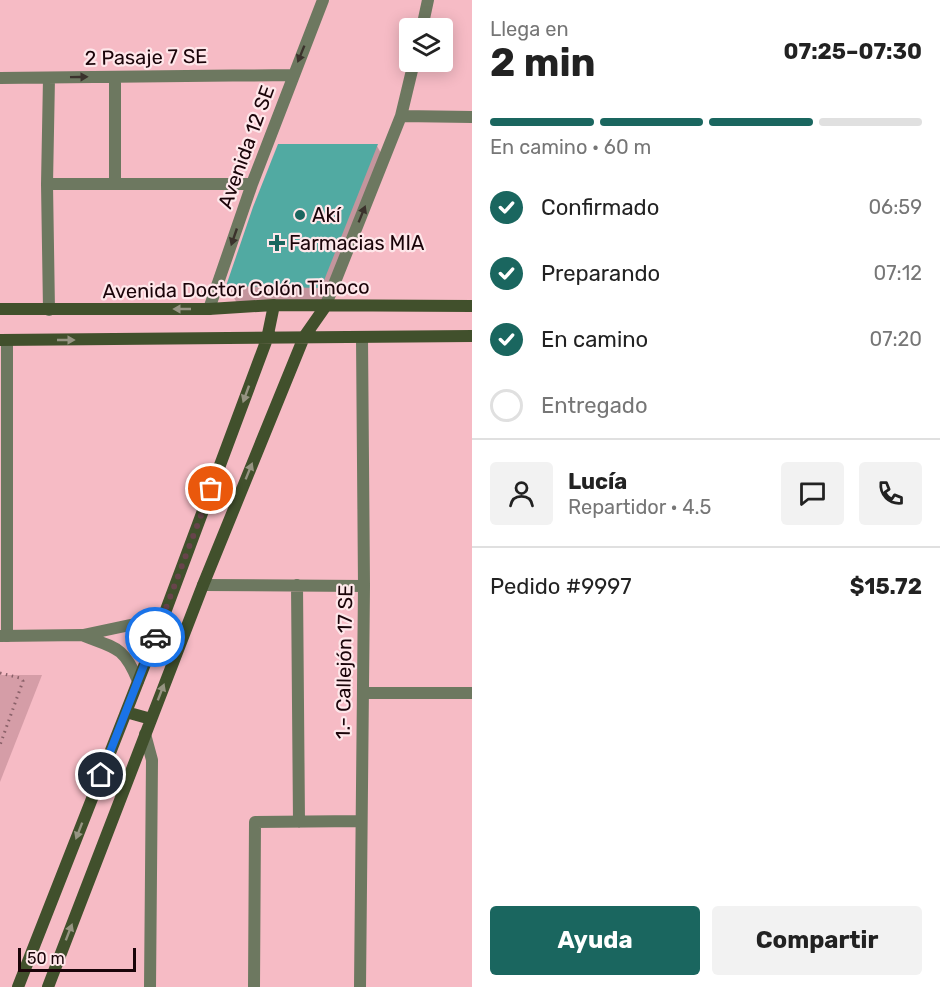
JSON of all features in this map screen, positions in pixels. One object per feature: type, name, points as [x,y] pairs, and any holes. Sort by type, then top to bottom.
[{"type":"main road","name":"Avenida Doctor Colón Tinoco","points":[[0,309],[209,309],[274,305],[472,306]]},
{"type":"main road","points":[[18,987],[163,618],[267,339],[274,305]]},
{"type":"main road","points":[[48,987],[203,585],[304,337],[325,307]]},
{"type":"main road","points":[[4,340],[472,336]]},
{"type":"main road","points":[[126,712],[151,719]]},
{"type":"street","name":"Avenida 12 SE","points":[[209,309],[292,75],[323,0]]},
{"type":"street","points":[[424,18],[428,0]]},
{"type":"street","points":[[325,307],[401,116],[412,72]]},
{"type":"street","name":"2 Pasaje 7 SE","points":[[0,78],[292,75]]},
{"type":"street","points":[[115,184],[116,77]]},
{"type":"street","points":[[49,78],[47,184],[49,310]]},
{"type":"street","points":[[401,116],[472,117]]},
{"type":"street","points":[[47,184],[252,184]]},
{"type":"street","name":"1.- Callejón 17 SE","points":[[360,987],[364,586],[362,337]]},
{"type":"street","points":[[4,340],[3,636],[83,636],[163,618]]},
{"type":"street","points":[[203,585],[364,586]]},
{"type":"street","points":[[297,585],[299,822]]},
{"type":"street","points":[[83,636],[111,646],[124,654],[138,681]]},
{"type":"street","points":[[363,693],[472,693]]},
{"type":"street","points":[[145,734],[152,760],[150,987]]},
{"type":"street","points":[[254,987],[255,822],[361,821]]},
{"type":"path","points":[[0,673],[20,678],[23,681],[0,745]]},
{"type":"shaded area","points":[[0,675],[42,675],[0,782]]},
{"type":"building","name":"Akí","points":[[278,144],[378,144],[321,288],[226,286],[253,207]]},
{"type":"way so far","points":[[155,637],[211,489]]},
{"type":"place","name":"Akí","points":[[300,215]]},
{"type":"place","name":"Farmacias MIA","points":[[277,243]]},
{"type":"route","points":[[101,775],[155,637]]}]
